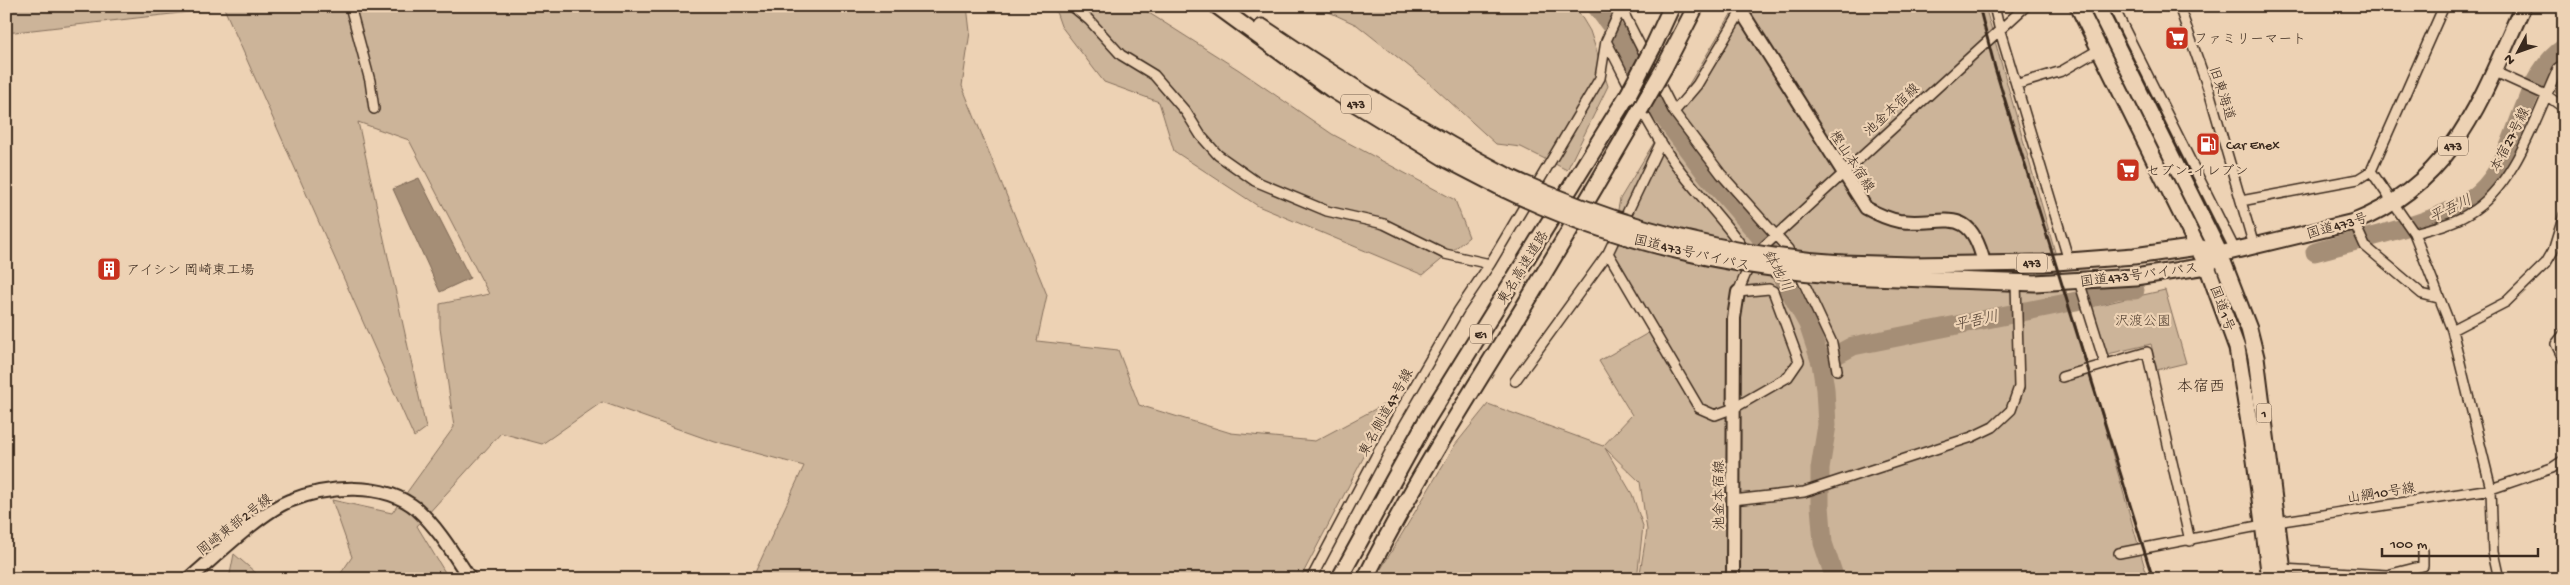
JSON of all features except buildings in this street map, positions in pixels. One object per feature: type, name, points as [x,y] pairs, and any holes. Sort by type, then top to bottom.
[{"type":"highway","name":"国道473号バイパス","points":[[1217,6],[1332,89],[1446,160],[1506,183]]},
{"type":"highway","name":"国道473号バイパス","points":[[1229,6],[1330,73],[1455,148],[1544,209],[1595,228],[1647,243],[1740,265],[1843,270],[2017,290],[2080,284],[2207,266],[2220,254],[2198,247],[2134,256],[2069,261],[1912,265],[1843,270]]},
{"type":"highway","name":"東名高速道路","points":[[1339,579],[1426,421],[1629,92],[1672,6]]},
{"type":"highway","name":"東名高速道路","points":[[1366,579],[1409,497],[1458,413],[1568,235],[1664,68],[1696,6]]},
{"type":"highway","name":"国道1号","points":[[2078,6],[2207,266],[2237,348],[2270,524],[2283,574]]},
{"type":"highway","name":"国道1号","points":[[2097,6],[2220,254],[2249,329],[2256,357],[2270,524],[2270,579]]},
{"type":"highway","name":"国道473号","points":[[2220,254],[2354,222],[2392,204],[2424,180],[2449,153],[2469,123],[2494,72],[2522,6]]},
{"type":"street","points":[[350,6],[370,81],[374,109]]},
{"type":"street","points":[[1072,6],[1089,20],[1121,56],[1154,75],[1186,112],[1201,136],[1218,155],[1255,181],[1327,211],[1384,224],[1445,254],[1490,264]]},
{"type":"street","points":[[1994,6],[2069,261]]},
{"type":"street","name":"池金本宿線","points":[[1733,579],[1734,318],[1738,292],[1753,262],[1760,250],[1776,234],[1843,175],[2026,6]]},
{"type":"street","points":[[2113,6],[2235,250]]},
{"type":"street","name":"旧東海道","points":[[2179,6],[2209,91],[2254,246]]},
{"type":"street","points":[[2241,200],[2358,179],[2371,171],[2444,6]]},
{"type":"street","points":[[1621,7],[1674,112],[1721,174],[1788,249],[1832,343],[1837,370]]},
{"type":"street","name":"東名側道47号線","points":[[1311,579],[1395,420],[1458,310],[1490,264],[1600,78],[1606,41],[1621,7]]},
{"type":"street","points":[[1674,112],[1697,85],[1723,43],[1741,8]]},
{"type":"street","name":"樫山本宿線","points":[[1741,8],[1843,175],[1866,208],[1881,216],[1900,221],[1951,219],[1965,225],[1975,236],[1984,263]]},
{"type":"street","points":[[1606,41],[1661,142],[1683,174],[1732,231],[1753,262]]},
{"type":"street","points":[[2018,84],[2062,71],[2100,50]]},
{"type":"street","name":"本宿27号線","points":[[2414,233],[2454,221],[2477,209],[2487,199],[2506,177],[2558,69],[2564,65]]},
{"type":"street","points":[[2494,72],[2546,95],[2564,108]]},
{"type":"street","points":[[2132,75],[2150,80]]},
{"type":"street","points":[[1515,381],[1608,253],[1661,142]]},
{"type":"street","points":[[2187,187],[2194,167]]},
{"type":"street","points":[[2371,171],[2392,204],[2414,233],[2452,330],[2491,489],[2493,552],[2499,579]]},
{"type":"street","points":[[2452,330],[2506,302],[2546,263],[2553,251],[2564,215]]},
{"type":"street","points":[[2354,222],[2365,246],[2422,294],[2438,298]]},
{"type":"street","points":[[1608,253],[1699,408],[1715,415],[1734,408],[1788,377],[1799,362],[1773,291],[1768,289],[1738,292]]},
{"type":"street","points":[[2080,284],[2105,364]]},
{"type":"street","points":[[1733,500],[1804,492],[1972,437],[1993,427],[2011,410],[2019,387],[2015,324],[2017,290]]},
{"type":"street","points":[[2564,334],[2556,344],[2564,360]]},
{"type":"street","points":[[2062,377],[2147,352],[2190,541]]},
{"type":"street","name":"山綱10号線","points":[[2119,553],[2190,541],[2270,524],[2491,489],[2552,468],[2564,460]]},
{"type":"street","name":"岡崎東部2号線","points":[[189,579],[261,520],[287,502],[314,494],[363,488],[396,496],[416,509],[437,530],[470,579]]},
{"type":"street","points":[[2283,574],[2388,577],[2422,566],[2423,551]]},
{"type":"green space","points":[[6,6],[967,6],[970,32],[962,86],[1047,295],[1037,341],[1118,350],[1139,405],[1231,433],[1315,441],[1394,399],[1300,579],[752,579],[804,466],[715,442],[602,402],[542,444],[501,433],[417,526],[449,579],[337,579],[352,557],[332,500],[392,513],[454,427],[440,328],[440,304],[489,294],[409,140],[358,122],[426,428],[414,437],[224,8],[6,33]]},
{"type":"green space","points":[[1054,6],[1138,6],[1239,70],[1332,134],[1455,200],[1469,237],[1423,275],[1258,206],[1174,151],[1159,102],[1104,82],[1061,26]]},
{"type":"green space","points":[[1316,6],[1575,6],[1590,31],[1608,86],[1567,170],[1521,147],[1496,144],[1425,79],[1357,25]]},
{"type":"green space","points":[[1736,6],[1985,6],[2148,579],[1639,579],[1647,530],[1640,482],[1605,448],[1632,494],[1643,526],[1637,579],[1375,579],[1455,445],[1488,404],[1603,446],[1632,415],[1599,361],[1650,332],[1608,263],[1620,199]]},
{"type":"green space","points":[[2564,75],[2564,98],[2555,92]]},
{"type":"green space","name":"沢渡公園","points":[[2165,290],[2186,363],[2157,370],[2151,344],[2104,355],[2090,307]]},
{"type":"green space","points":[[234,554],[263,579],[229,579]]},
{"type":"shaded area","points":[[419,178],[470,278],[440,292],[393,189]]},
{"type":"waterway","name":"鉢地川","points":[[1596,6],[1625,44],[1641,85],[1668,123],[1708,176],[1759,235],[1808,324],[1821,363],[1825,389],[1827,425],[1820,469],[1820,506],[1823,543],[1835,579]]},
{"type":"waterway","name":"平吾川","points":[[2315,252],[2425,221],[2446,213],[2479,193],[2493,177],[2504,159],[2537,79],[2549,62],[2564,48]]},
{"type":"waterway","name":"平吾川","points":[[1821,363],[1853,346],[2091,298],[2117,290],[2135,290]]},
{"type":"railway","points":[[1979,6],[1995,68],[2153,579]]},
{"type":"place","name":"ファミリーマート","points":[[2177,38]]},
{"type":"place","name":"Car Enex","points":[[2208,144]]},
{"type":"place","name":"セブン-イレブン","points":[[2128,170]]},
{"type":"place","name":"アイシン 岡崎東工場","points":[[109,269]]},
{"type":"district","name":"本宿西","points":[[2201,385]]}]
